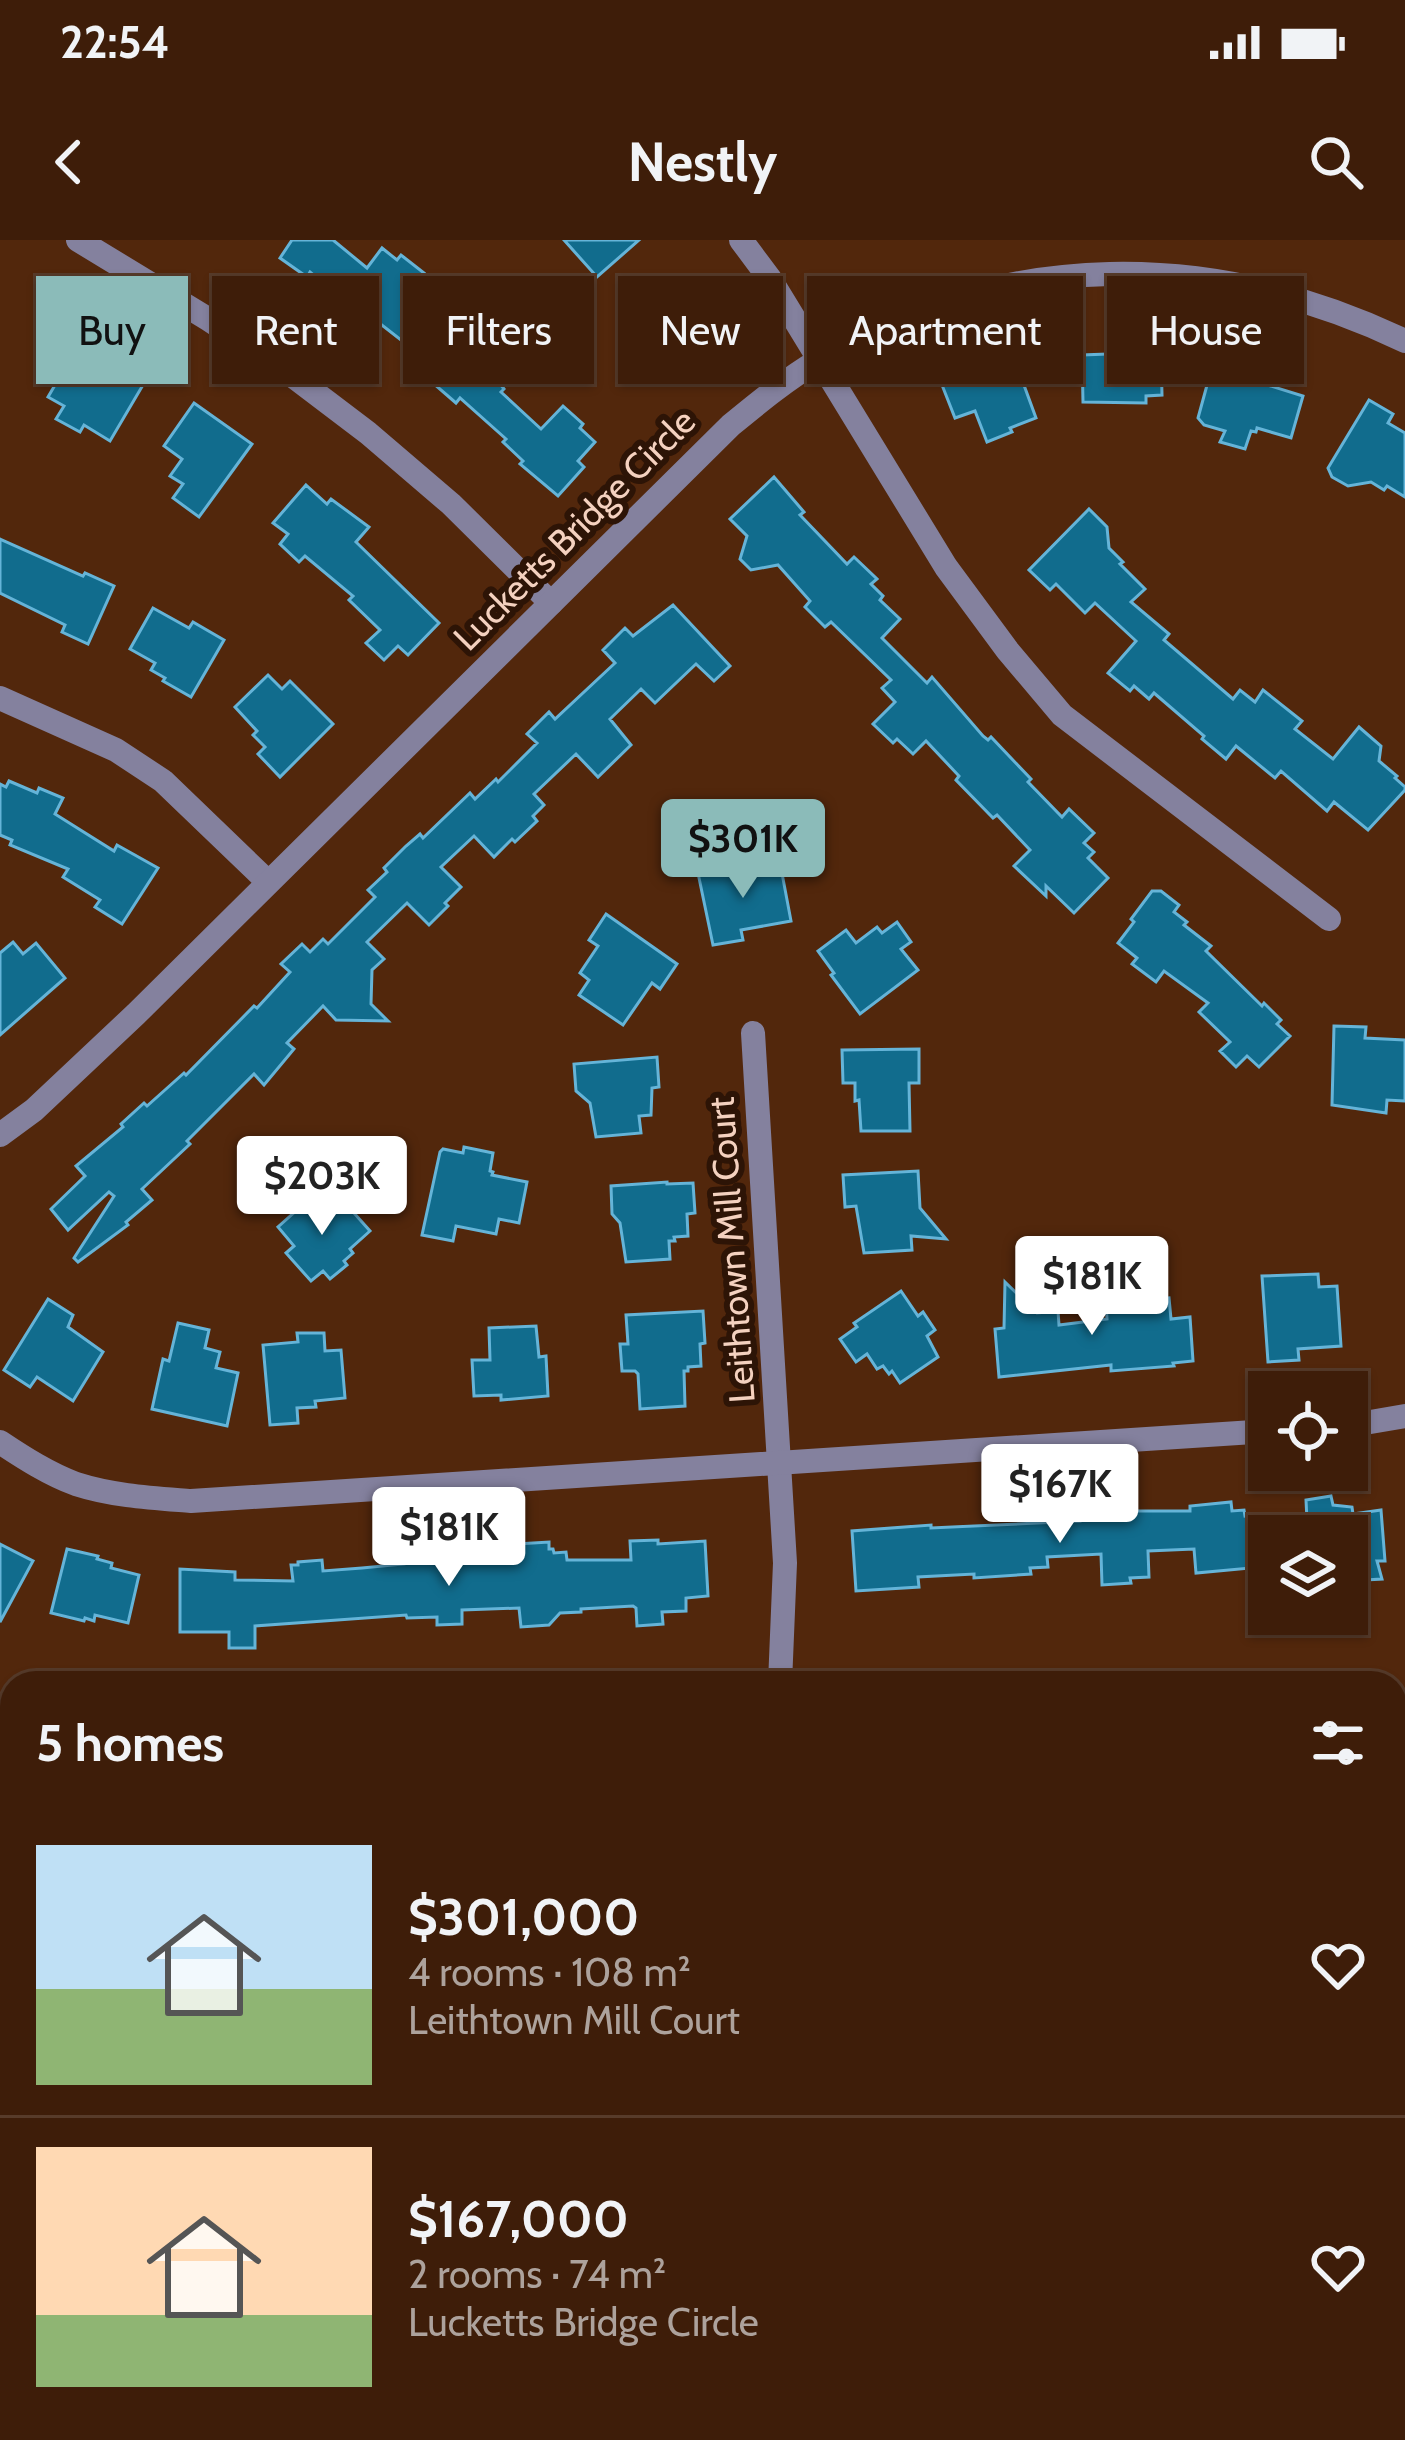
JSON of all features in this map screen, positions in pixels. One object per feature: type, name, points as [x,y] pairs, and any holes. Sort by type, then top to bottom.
[{"type":"street","points":[[52,240],[108,261]]},
{"type":"street","points":[[78,240],[285,370],[368,433],[452,504],[551,603]]},
{"type":"street","points":[[741,240],[807,339]]},
{"type":"street","name":"Lucketts Bridge Circle","points":[[1076,276],[1185,275],[1273,290],[1362,320],[1405,341]]},
{"type":"street","name":"Lucketts Bridge Circle","points":[[0,1135],[51,1094],[731,425],[807,367]]},
{"type":"street","points":[[834,384],[946,567],[1062,715],[1329,919]]},
{"type":"street","points":[[0,698],[116,750],[163,781],[268,882]]},
{"type":"street","name":"Leithtown Mill Court","points":[[753,1033],[785,1563],[780,1671]]},
{"type":"street","points":[[1368,1422],[1405,1416]]},
{"type":"street","points":[[0,1442],[77,1484],[134,1497],[191,1501],[1248,1432]]},
{"type":"building","points":[[292,240],[333,240],[367,268],[382,248],[397,260],[401,255],[424,273],[403,276],[403,342],[379,323],[379,276],[315,276],[310,272],[306,276],[280,258]]},
{"type":"building","points":[[564,240],[639,240],[597,277]]},
{"type":"building","points":[[1107,354],[1107,384],[1162,384],[1162,395],[1146,396],[1146,403],[1083,402],[1083,355]]},
{"type":"building","points":[[56,384],[144,384],[110,441],[84,425],[80,432],[56,419],[64,406],[48,397]]},
{"type":"building","points":[[434,384],[500,384],[501,392],[541,429],[563,406],[595,442],[578,461],[584,467],[558,496],[520,464],[523,461],[503,442],[506,439],[460,398],[456,403]]},
{"type":"building","points":[[1024,384],[1036,418],[987,442],[975,411],[955,418],[942,385]]},
{"type":"building","points":[[1207,384],[1264,384],[1303,396],[1291,438],[1257,428],[1251,431],[1245,449],[1220,442],[1225,431],[1204,425],[1198,418]]},
{"type":"building","points":[[1369,400],[1393,414],[1388,423],[1405,433],[1405,497],[1371,482],[1348,486],[1332,477],[1328,468]]},
{"type":"building","points":[[194,403],[252,444],[199,517],[173,498],[183,484],[170,476],[182,459],[164,446]]},
{"type":"building","points":[[774,477],[804,512],[800,515],[847,564],[854,557],[877,579],[871,584],[883,596],[880,600],[900,619],[882,638],[927,683],[932,677],[1062,817],[1069,809],[1094,833],[1084,843],[1094,852],[1088,858],[1108,878],[1074,913],[1046,886],[1046,896],[1014,866],[1030,850],[956,780],[959,776],[926,741],[913,754],[873,724],[895,702],[882,688],[891,680],[831,622],[825,627],[805,607],[810,601],[778,565],[751,570],[740,559],[747,536],[730,519]]},
{"type":"building","points":[[306,485],[327,504],[331,499],[369,527],[356,542],[439,623],[408,655],[398,646],[384,660],[366,643],[380,630],[349,600],[353,596],[305,556],[299,562],[280,544],[288,534],[273,523]]},
{"type":"building","points":[[1089,509],[1107,527],[1109,548],[1123,562],[1120,564],[1145,589],[1131,602],[1169,634],[1164,640],[1233,699],[1240,690],[1255,702],[1263,690],[1302,721],[1295,729],[1333,759],[1359,727],[1381,746],[1379,761],[1405,790],[1368,830],[1334,802],[1327,811],[1281,771],[1275,778],[1236,746],[1226,759],[1154,693],[1149,699],[1134,686],[1130,691],[1108,673],[1136,641],[1095,603],[1085,613],[1056,584],[1050,590],[1029,570]]},
{"type":"building","points":[[0,539],[114,586],[88,644],[62,632],[65,625],[0,593]]},
{"type":"building","points":[[673,605],[730,666],[714,681],[696,664],[655,703],[641,689],[610,719],[631,745],[598,777],[576,754],[534,794],[544,805],[533,816],[537,821],[515,842],[512,839],[494,857],[474,836],[441,867],[461,887],[429,925],[407,903],[367,942],[384,959],[372,970],[371,1004],[388,1021],[336,1020],[323,1006],[287,1043],[294,1049],[264,1085],[254,1074],[142,1189],[152,1200],[128,1225],[78,1262],[74,1258],[114,1196],[109,1192],[68,1230],[51,1209],[85,1176],[76,1166],[144,1103],[147,1106],[186,1075],[257,1008],[290,972],[281,964],[302,944],[310,952],[323,939],[328,944],[375,897],[368,890],[406,846],[420,834],[423,838],[470,793],[475,799],[496,779],[498,782],[537,743],[527,734],[549,712],[555,719],[615,663],[603,650],[625,628],[633,636]]},
{"type":"building","points":[[153,608],[189,628],[193,622],[224,640],[191,697],[163,681],[151,670],[155,663],[130,649]]},
{"type":"building","points":[[268,675],[282,689],[290,681],[333,724],[280,777],[258,754],[265,747],[235,707]]},
{"type":"building","points":[[9,781],[63,798],[55,814],[114,851],[117,845],[158,868],[122,924],[95,907],[100,900],[63,877],[68,869],[10,845],[12,840],[0,835],[0,784],[6,787]]},
{"type":"building","points":[[748,865],[750,874],[781,868],[791,921],[741,930],[743,940],[713,945],[698,873]]},
{"type":"building","points":[[1152,891],[1161,891],[1179,905],[1174,912],[1211,946],[1206,951],[1281,1020],[1277,1024],[1290,1036],[1259,1067],[1247,1056],[1236,1067],[1220,1051],[1230,1042],[1199,1012],[1208,1003],[1164,971],[1156,982],[1132,964],[1137,958],[1118,943]]},
{"type":"building","points":[[606,914],[677,964],[660,989],[652,983],[623,1025],[579,995],[589,980],[580,973],[598,946],[589,940]]},
{"type":"building","points":[[897,922],[911,942],[901,949],[918,970],[860,1014],[818,951],[846,930],[856,943],[877,927],[882,933]]},
{"type":"building","points":[[13,942],[23,954],[36,943],[65,978],[0,1035],[0,953]]},
{"type":"building","points":[[1334,1026],[1366,1027],[1365,1038],[1405,1040],[1405,1101],[1387,1100],[1386,1113],[1332,1105]]},
{"type":"building","points":[[919,1049],[919,1083],[909,1083],[910,1131],[861,1131],[855,1083],[843,1083],[842,1050]]},
{"type":"building","points":[[657,1057],[659,1087],[652,1088],[651,1115],[639,1116],[641,1133],[596,1137],[590,1103],[576,1091],[574,1064]]},
{"type":"building","points":[[464,1147],[493,1153],[492,1175],[527,1182],[519,1223],[499,1219],[496,1234],[456,1226],[453,1241],[422,1235],[440,1152],[463,1153]]},
{"type":"building","points":[[918,1171],[920,1208],[946,1239],[911,1236],[912,1250],[864,1253],[856,1206],[845,1207],[843,1175]]},
{"type":"building","points":[[693,1183],[695,1213],[687,1214],[688,1236],[669,1241],[670,1259],[626,1262],[620,1223],[612,1214],[611,1186]]},
{"type":"building","points":[[314,1195],[332,1216],[346,1204],[370,1231],[350,1249],[353,1253],[344,1261],[347,1265],[330,1279],[323,1271],[311,1281],[286,1253],[294,1246],[278,1227]]},
{"type":"building","points":[[1318,1274],[1319,1287],[1337,1286],[1341,1346],[1298,1349],[1299,1360],[1268,1362],[1262,1276]]},
{"type":"building","points":[[1005,1282],[1037,1313],[1058,1311],[1059,1325],[1107,1319],[1106,1300],[1169,1298],[1171,1319],[1190,1317],[1193,1361],[999,1377],[995,1329],[1004,1328]]},
{"type":"building","points":[[901,1291],[918,1316],[923,1312],[935,1330],[927,1336],[938,1357],[900,1383],[892,1371],[889,1374],[883,1366],[877,1369],[867,1354],[856,1362],[840,1339],[857,1327],[854,1323]]},
{"type":"building","points":[[48,1299],[73,1315],[68,1327],[103,1352],[73,1401],[37,1377],[30,1387],[4,1370]]},
{"type":"building","points":[[703,1311],[701,1366],[684,1371],[685,1406],[640,1409],[638,1374],[622,1371],[620,1344],[628,1344],[626,1315]]},
{"type":"building","points":[[178,1323],[209,1330],[205,1348],[220,1352],[216,1368],[238,1373],[227,1426],[152,1409],[163,1359],[169,1361]]},
{"type":"building","points":[[536,1326],[539,1357],[546,1356],[548,1396],[501,1400],[501,1395],[474,1396],[472,1360],[490,1360],[489,1328]]},
{"type":"building","points":[[297,1333],[324,1333],[325,1351],[341,1350],[345,1398],[297,1408],[298,1423],[270,1425],[263,1345],[298,1342]]},
{"type":"building","points":[[1331,1496],[1333,1505],[1352,1507],[1353,1514],[1381,1510],[1385,1561],[1377,1561],[1382,1579],[1368,1580],[1368,1515],[1307,1515],[1306,1500]]},
{"type":"building","points":[[1231,1502],[1232,1511],[1244,1510],[1248,1516],[1248,1568],[1196,1573],[1194,1549],[1148,1551],[1149,1577],[1130,1578],[1131,1583],[1102,1585],[1101,1554],[1047,1557],[1048,1567],[1030,1568],[1031,1574],[918,1577],[919,1587],[856,1591],[852,1531],[1080,1521],[1107,1518],[1107,1511],[1190,1511],[1190,1506]]},
{"type":"building","points":[[658,1540],[658,1544],[705,1541],[708,1596],[686,1598],[686,1611],[662,1612],[663,1624],[637,1626],[633,1606],[581,1609],[560,1613],[549,1625],[521,1627],[519,1608],[462,1610],[462,1624],[437,1625],[437,1617],[406,1615],[255,1626],[255,1648],[229,1648],[229,1632],[180,1632],[180,1569],[235,1572],[235,1580],[293,1581],[291,1565],[298,1562],[322,1560],[323,1571],[404,1564],[404,1553],[433,1551],[434,1557],[452,1556],[453,1562],[518,1559],[517,1544],[549,1542],[554,1553],[566,1552],[567,1560],[631,1560],[630,1541]]},
{"type":"building","points":[[0,1544],[33,1561],[0,1622]]},
{"type":"building","points":[[67,1549],[98,1556],[112,1563],[111,1568],[139,1575],[128,1623],[95,1615],[94,1621],[84,1621],[51,1613]]}]
